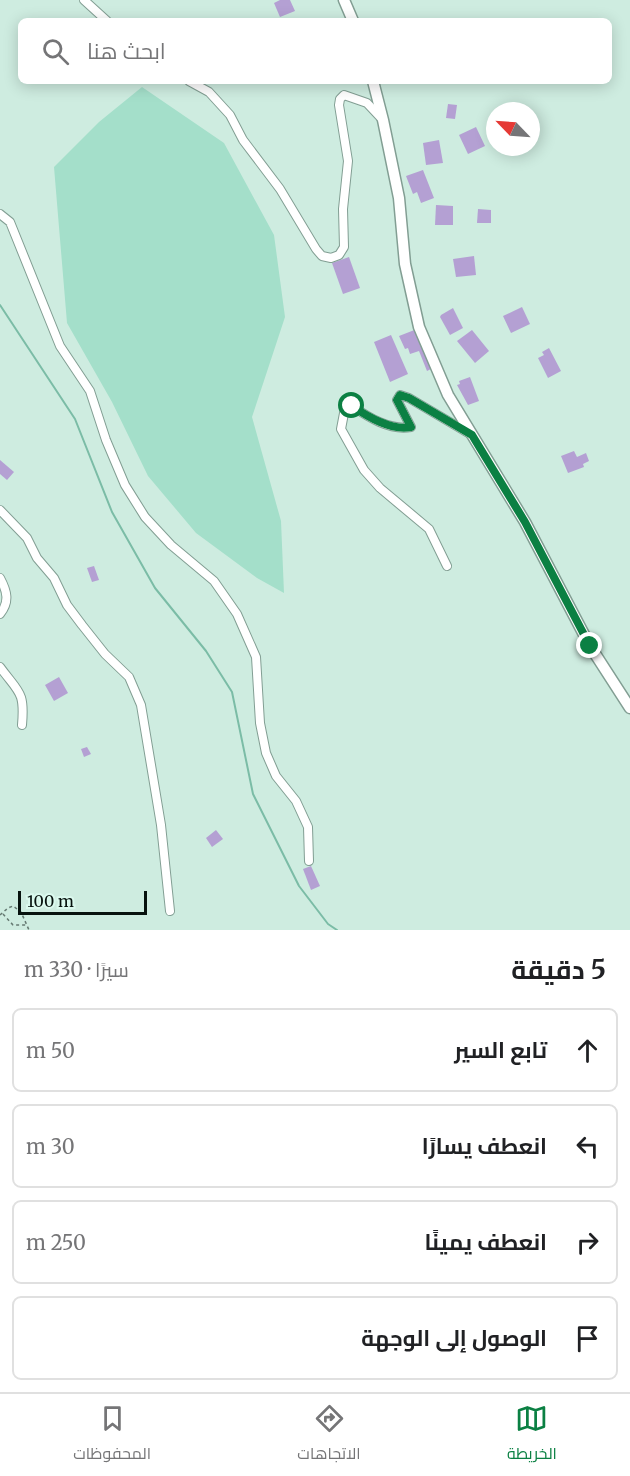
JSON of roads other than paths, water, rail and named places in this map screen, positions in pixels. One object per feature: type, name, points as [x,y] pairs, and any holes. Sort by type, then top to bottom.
[{"type":"street","points":[[84,0],[104,18]]},
{"type":"street","points":[[344,0],[351,18]]},
{"type":"street","points":[[194,84],[208,92],[230,115],[243,140],[280,189],[316,249],[322,256],[331,258],[339,255],[344,248],[343,209],[348,161],[340,99],[344,95],[367,103],[383,120]]},
{"type":"street","points":[[374,84],[399,198],[405,264],[419,327],[448,395],[525,522],[590,646],[630,708]]},
{"type":"street","points":[[0,214],[10,222],[60,346],[90,391],[106,440],[125,485],[145,517],[171,545],[214,581],[242,624],[256,657],[260,723],[266,753],[276,776],[297,801],[308,827],[309,861]]},
{"type":"street","points":[[447,566],[429,529],[381,488],[364,470],[341,429],[345,408],[352,406],[382,423],[405,428],[411,427],[397,400],[400,395],[417,402],[472,435]]},
{"type":"street","points":[[0,510],[27,538],[37,558],[54,578],[67,605],[77,618],[105,654],[129,677],[141,705],[161,825],[170,911]]},
{"type":"street","points":[[0,578],[7,596],[0,614]]},
{"type":"street","points":[[0,668],[21,694],[22,725]]},
{"type":"waterway","points":[[0,305],[75,419],[112,512],[155,588],[206,651],[232,692],[253,794],[299,886],[328,924],[337,930]]}]
